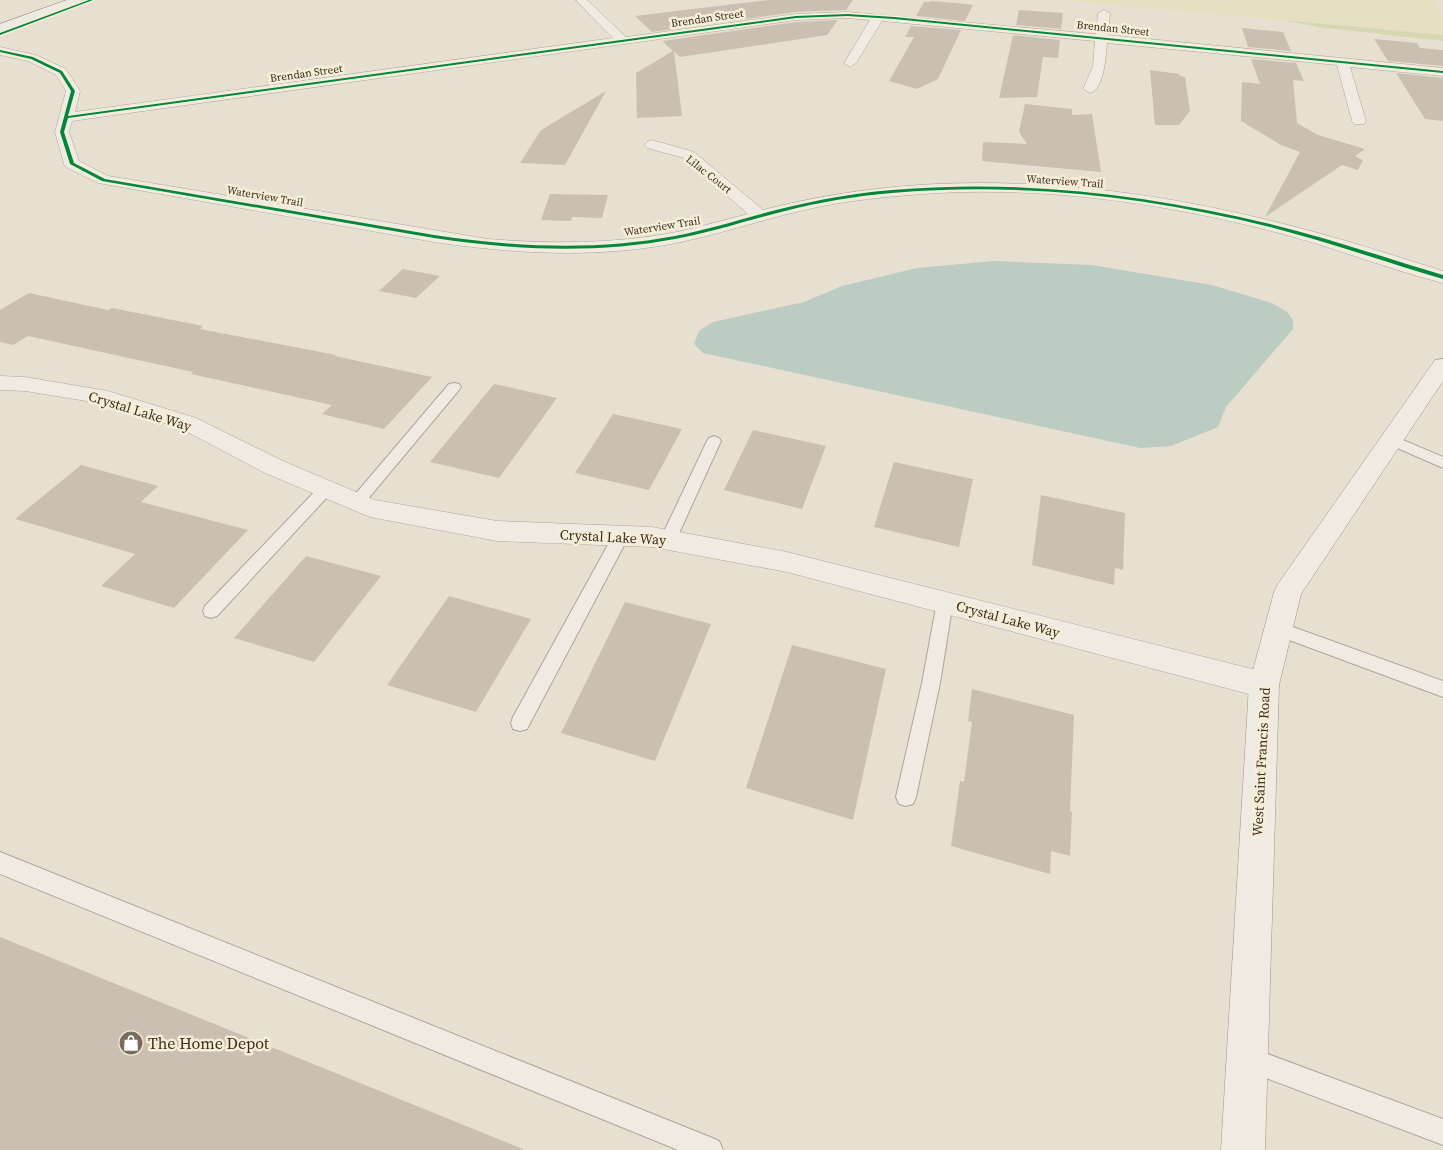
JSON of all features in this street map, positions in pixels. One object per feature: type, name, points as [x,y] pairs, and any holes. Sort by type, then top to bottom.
[{"type":"street","points":[[0,28],[77,0]]},
{"type":"street","points":[[581,0],[623,41]]},
{"type":"street","points":[[1090,88],[1099,66],[1104,13]]},
{"type":"street","name":"Brendan Street","points":[[67,117],[796,17],[847,15],[1443,72]]},
{"type":"street","points":[[850,63],[878,17]]},
{"type":"street","name":"Waterview Trail","points":[[0,51],[32,58],[61,72],[73,91],[62,132],[72,164],[104,180],[435,237],[530,247],[598,246],[690,234],[759,215],[837,198],[898,191],[1016,188],[1089,193],[1162,203],[1248,220],[1322,240],[1443,277]]},
{"type":"street","points":[[1342,62],[1360,121]]},
{"type":"street","name":"Lilac Court","points":[[652,145],[689,155],[759,215]]},
{"type":"street","name":"West Saint Francis Road","points":[[1243,1150],[1264,685],[1288,592],[1443,365]]},
{"type":"street","name":"Crystal Lake Way","points":[[0,384],[25,384],[108,398],[188,423],[274,468],[370,508],[497,532],[652,537],[786,562],[1264,685]]},
{"type":"lane","points":[[357,502],[454,387]]},
{"type":"lane","points":[[1391,440],[1443,463]]},
{"type":"lane","points":[[668,540],[714,441]]},
{"type":"lane","points":[[212,611],[326,490]]},
{"type":"lane","points":[[520,723],[621,536]]},
{"type":"lane","points":[[906,797],[931,683],[945,602]]},
{"type":"lane","points":[[1279,629],[1443,689]]},
{"type":"lane","points":[[0,863],[710,1150]]},
{"type":"lane","points":[[1246,1058],[1443,1132]]},
{"type":"shaded area","points":[[1058,0],[1436,0],[1443,15],[1443,35]]},
{"type":"shaded area","points":[[994,261],[1092,265],[1212,285],[1272,303],[1287,312],[1293,320],[1293,329],[1226,407],[1218,427],[1171,446],[1140,448],[703,353],[694,344],[699,331],[713,322],[804,302],[842,286],[917,268]]},
{"type":"green space","points":[[1282,20],[1443,35],[1443,41],[1318,27]]},
{"type":"building","points":[[768,0],[853,0],[846,10],[796,12],[652,32],[635,16]]},
{"type":"building","points":[[924,2],[973,5],[965,21],[916,16]]},
{"type":"building","points":[[1019,10],[1063,13],[1061,29],[1016,25]]},
{"type":"building","points":[[838,20],[827,35],[680,57],[674,51],[682,116],[637,118],[636,73],[673,51],[662,41],[796,22]]},
{"type":"building","points":[[911,26],[961,30],[938,79],[917,89],[889,81],[914,37],[905,37]]},
{"type":"building","points":[[1242,28],[1283,32],[1291,51],[1248,47]]},
{"type":"building","points":[[1013,35],[1060,40],[1058,58],[1043,57],[1037,97],[999,98]]},
{"type":"building","points":[[1374,39],[1417,43],[1420,48],[1443,50],[1443,66],[1388,61]]},
{"type":"building","points":[[1251,59],[1296,63],[1304,81],[1293,80],[1297,123],[1318,135],[1365,149],[1355,156],[1363,160],[1358,170],[1342,165],[1265,217],[1300,152],[1281,145],[1241,121],[1242,82],[1260,84]]},
{"type":"building","points":[[1150,70],[1179,74],[1185,77],[1190,111],[1179,125],[1155,125]]},
{"type":"building","points":[[1396,73],[1443,78],[1443,121],[1425,119]]},
{"type":"building","points":[[606,91],[565,165],[520,163],[541,130]]},
{"type":"building","points":[[1025,104],[1072,109],[1072,115],[1092,114],[1101,172],[982,161],[983,142],[1027,144],[1019,132]]},
{"type":"building","points":[[550,194],[608,195],[602,218],[572,217],[571,221],[541,220]]},
{"type":"building","points":[[403,269],[440,276],[416,298],[379,291]]},
{"type":"building","points":[[29,293],[108,310],[112,308],[203,326],[200,329],[336,355],[432,377],[384,429],[322,414],[332,405],[191,374],[193,372],[28,336],[13,345],[0,342],[0,310]]},
{"type":"building","points":[[494,384],[557,398],[499,478],[430,462]]},
{"type":"building","points":[[613,414],[682,429],[649,490],[575,473]]},
{"type":"building","points":[[753,430],[826,446],[802,509],[724,490]]},
{"type":"building","points":[[894,462],[973,479],[959,547],[874,527]]},
{"type":"building","points":[[81,465],[158,486],[141,502],[248,530],[174,608],[101,586],[135,554],[15,519]]},
{"type":"building","points":[[1041,495],[1125,513],[1123,570],[1115,568],[1114,585],[1032,565]]},
{"type":"building","points":[[306,556],[381,576],[314,662],[234,638]]},
{"type":"building","points":[[449,596],[531,619],[476,712],[387,685]]},
{"type":"building","points":[[625,602],[711,624],[655,761],[561,733]]},
{"type":"building","points":[[792,645],[886,669],[853,820],[746,788]]},
{"type":"building","points":[[972,689],[1074,715],[1070,856],[1051,851],[1050,874],[951,846],[960,781],[964,782],[972,722],[968,721]]},
{"type":"building","name":"The Home Depot","points":[[0,937],[523,1149],[523,1150],[0,1150]]},
{"type":"cycle path","points":[[0,34],[92,0]]},
{"type":"cycle path","points":[[67,117],[796,17],[847,15],[1443,72]]},
{"type":"cycle path","points":[[0,51],[32,58],[61,72],[73,91],[62,132],[72,164],[104,180],[434,236],[515,247],[616,246],[692,234],[783,210],[839,198],[941,188],[1043,189],[1095,193],[1196,209],[1296,232],[1443,277]]},
{"type":"place","name":"The Home Depot","points":[[131,1043]]}]
